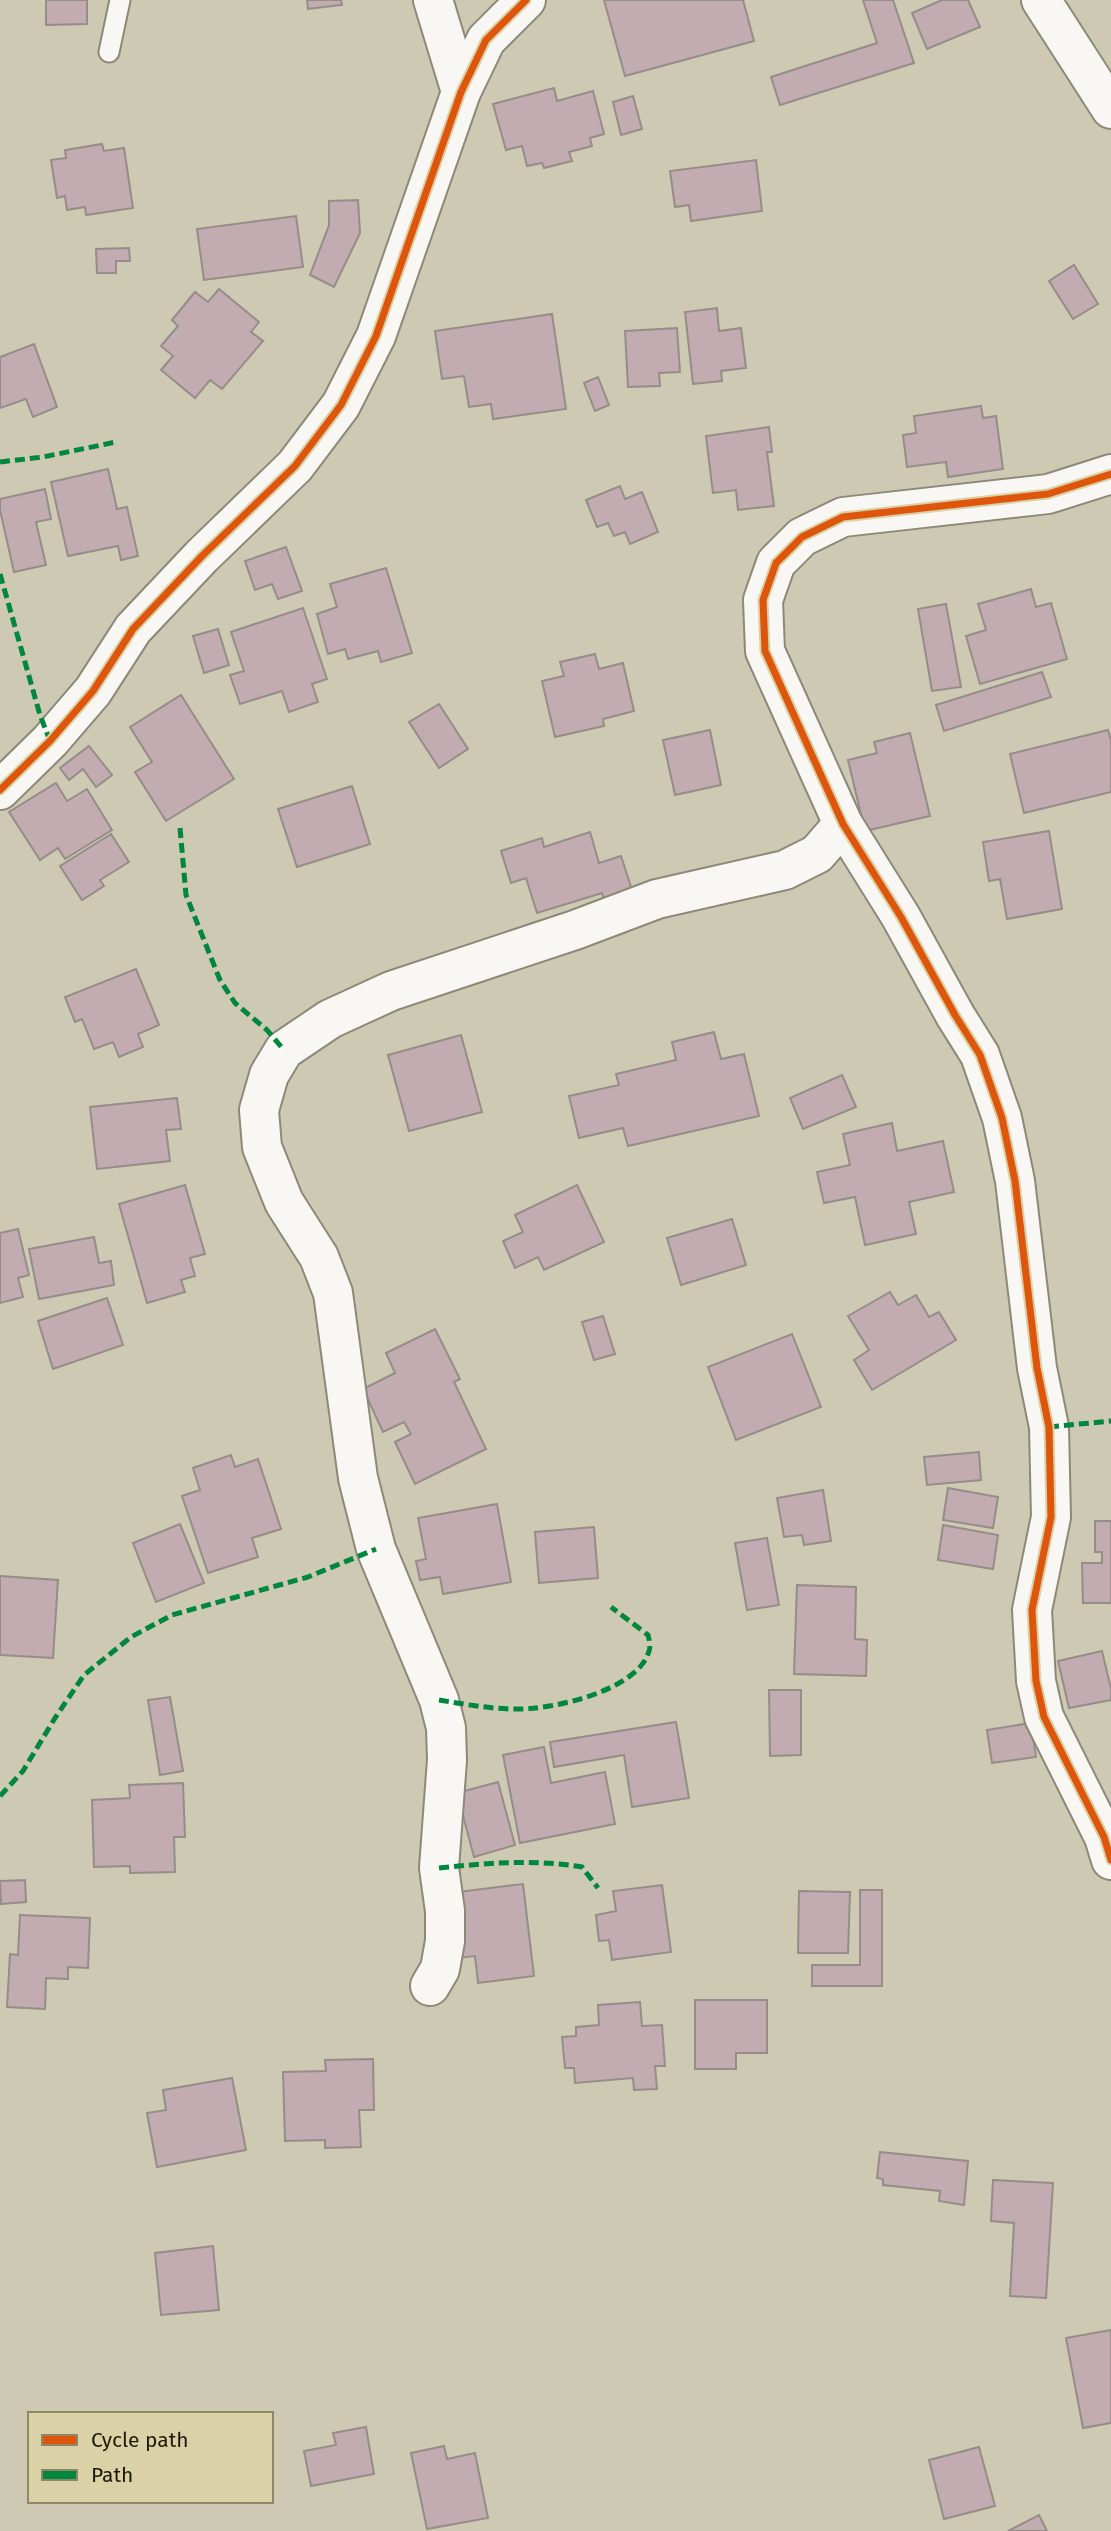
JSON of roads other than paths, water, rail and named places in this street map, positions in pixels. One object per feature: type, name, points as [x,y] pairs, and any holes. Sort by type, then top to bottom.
[{"type":"street","points":[[433,0],[461,92]]},
{"type":"street","points":[[0,790],[50,741],[93,691],[132,629],[202,556],[295,466],[341,405],[376,336],[461,92],[486,40],[526,0]]},
{"type":"street","points":[[1041,0],[1111,109]]},
{"type":"street","points":[[1111,474],[1048,494],[843,517],[802,537],[776,563],[764,600],[765,651],[843,824],[901,917],[955,1016],[980,1055],[1002,1118],[1015,1181],[1037,1368],[1049,1427],[1051,1517],[1032,1610],[1035,1681],[1044,1717],[1104,1836],[1111,1860]]},
{"type":"street","points":[[430,1986],[440,1969],[445,1941],[446,1911],[439,1868],[447,1760],[446,1728],[439,1700],[376,1549],[358,1478],[333,1293],[318,1257],[284,1202],[262,1147],[259,1110],[269,1075],[284,1051],[330,1019],[391,991],[575,930],[657,899],[785,870],[817,854],[843,824]]},
{"type":"lane","points":[[109,52],[120,0]]}]
